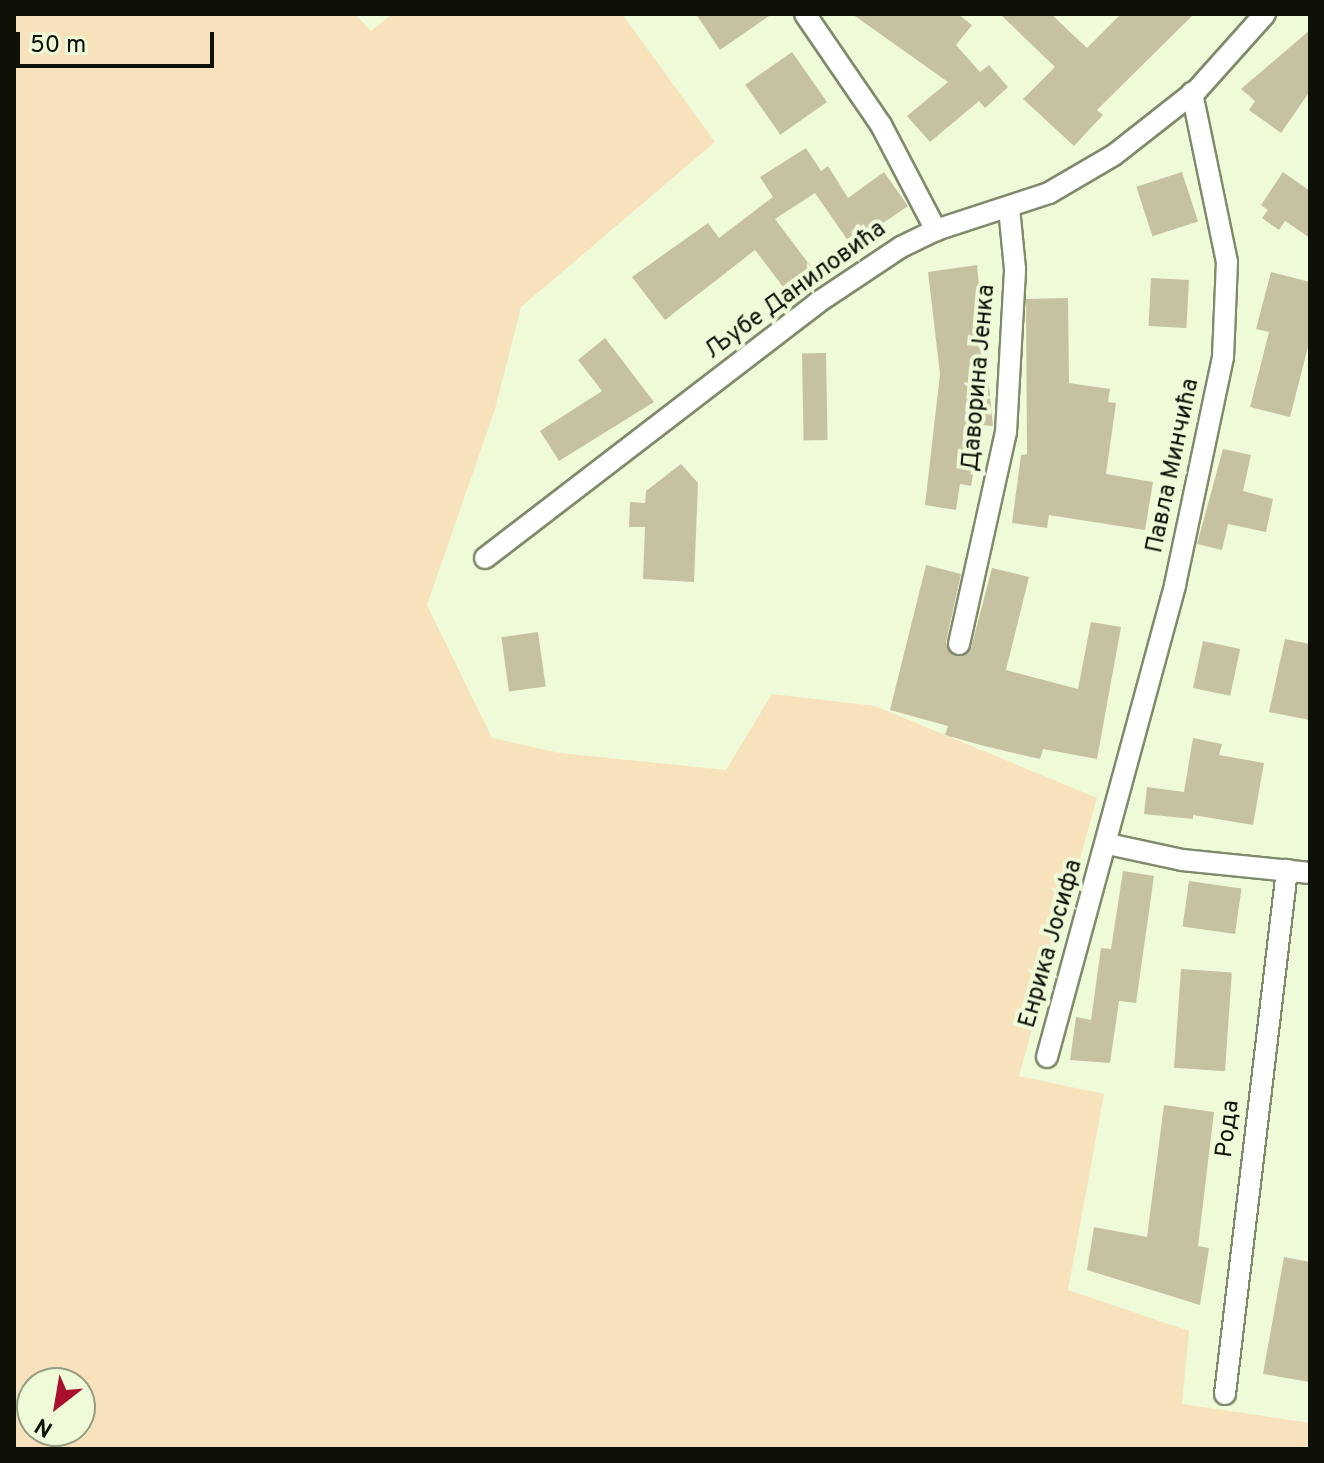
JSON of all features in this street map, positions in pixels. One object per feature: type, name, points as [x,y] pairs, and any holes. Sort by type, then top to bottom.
[{"type":"street","points":[[805,14],[881,125],[936,230]]},
{"type":"street","name":"Љубе Даниловића","points":[[485,558],[817,303],[936,230],[1009,208],[1086,174],[1192,93],[1265,14]]},
{"type":"street","name":"Павла Минчића","points":[[1108,844],[1189,527],[1223,357],[1227,262],[1192,93]]},
{"type":"street","name":"Даворина Јенка","points":[[959,644],[1006,432],[1015,256],[1009,208]]},
{"type":"street","points":[[1108,844],[1182,860],[1310,873]]},
{"type":"street","name":"Енрика Јосифа","points":[[1047,1057],[1108,844]]},
{"type":"street","name":"Рода","points":[[1225,1394],[1287,870]]},
{"type":"shaded area","points":[[14,14],[355,14],[371,31],[392,14],[622,14],[715,142],[521,307],[495,409],[427,605],[492,738],[560,753],[726,770],[772,694],[875,706],[1097,798],[1019,1076],[1104,1094],[1068,1290],[1189,1331],[1182,1404],[1310,1423],[1310,1449],[14,1449]]},
{"type":"building","points":[[696,14],[772,14],[720,50]]},
{"type":"building","points":[[852,14],[958,14],[972,25],[956,45],[980,72],[989,65],[1008,87],[985,108],[979,101],[930,142],[907,116],[948,82]]},
{"type":"building","points":[[1000,14],[1051,14],[1087,48],[1121,14],[1194,14],[1097,110],[1103,115],[1074,146],[1023,99],[1055,67]]},
{"type":"building","points":[[1310,30],[1310,91],[1281,133],[1249,110],[1255,101],[1241,89]]},
{"type":"building","points":[[792,52],[827,102],[780,135],[745,85]]},
{"type":"building","points":[[806,148],[821,171],[828,166],[848,198],[884,172],[908,206],[851,245],[815,193],[775,219],[818,276],[790,296],[755,250],[665,320],[632,277],[708,223],[719,238],[773,197],[760,177]]},
{"type":"building","points":[[1182,172],[1198,221],[1152,236],[1136,187]]},
{"type":"building","points":[[1283,172],[1310,191],[1310,238],[1285,221],[1279,230],[1262,218],[1268,210],[1261,205]]},
{"type":"building","points":[[977,265],[993,426],[982,425],[971,486],[960,484],[956,510],[925,505],[940,374],[928,272]]},
{"type":"building","points":[[1271,272],[1310,282],[1310,339],[1290,417],[1250,407],[1269,332],[1256,329]]},
{"type":"building","points":[[1151,278],[1189,280],[1186,328],[1148,326]]},
{"type":"building","points":[[1068,298],[1069,383],[1110,389],[1108,402],[1116,403],[1106,474],[1153,482],[1145,530],[1049,515],[1047,528],[1012,523],[1021,455],[1027,454],[1026,299]]},
{"type":"building","points":[[605,338],[654,402],[559,461],[540,431],[602,391],[578,360]]},
{"type":"building","points":[[802,353],[826,353],[828,440],[804,440]]},
{"type":"building","points":[[1223,449],[1251,455],[1243,491],[1273,499],[1266,532],[1228,524],[1222,550],[1197,544]]},
{"type":"building","points":[[681,464],[698,483],[694,582],[643,579],[645,527],[629,527],[630,502],[645,503],[646,491]]},
{"type":"building","points":[[926,565],[961,574],[946,642],[955,656],[971,648],[992,568],[1029,577],[1006,670],[1078,689],[1091,622],[1121,627],[1097,759],[1043,749],[1040,759],[984,746],[945,735],[948,726],[890,710]]},
{"type":"building","points":[[538,632],[546,686],[509,692],[501,637]]},
{"type":"building","points":[[1285,639],[1310,644],[1310,720],[1269,712]]},
{"type":"building","points":[[1203,641],[1240,649],[1230,696],[1193,688]]},
{"type":"building","points":[[1193,738],[1222,744],[1219,755],[1264,763],[1253,825],[1193,815],[1193,819],[1144,814],[1147,787],[1184,792]]},
{"type":"building","points":[[1123,871],[1154,876],[1136,1003],[1119,1001],[1110,1063],[1070,1060],[1076,1017],[1091,1020],[1101,948],[1111,949]]},
{"type":"building","points":[[1189,881],[1241,888],[1235,934],[1183,927]]},
{"type":"building","points":[[1181,969],[1232,973],[1225,1071],[1174,1068]]},
{"type":"building","points":[[1164,1105],[1214,1112],[1198,1246],[1209,1248],[1200,1305],[1087,1270],[1094,1227],[1147,1237]]},
{"type":"building","points":[[1284,1257],[1310,1262],[1310,1382],[1263,1374]]}]
